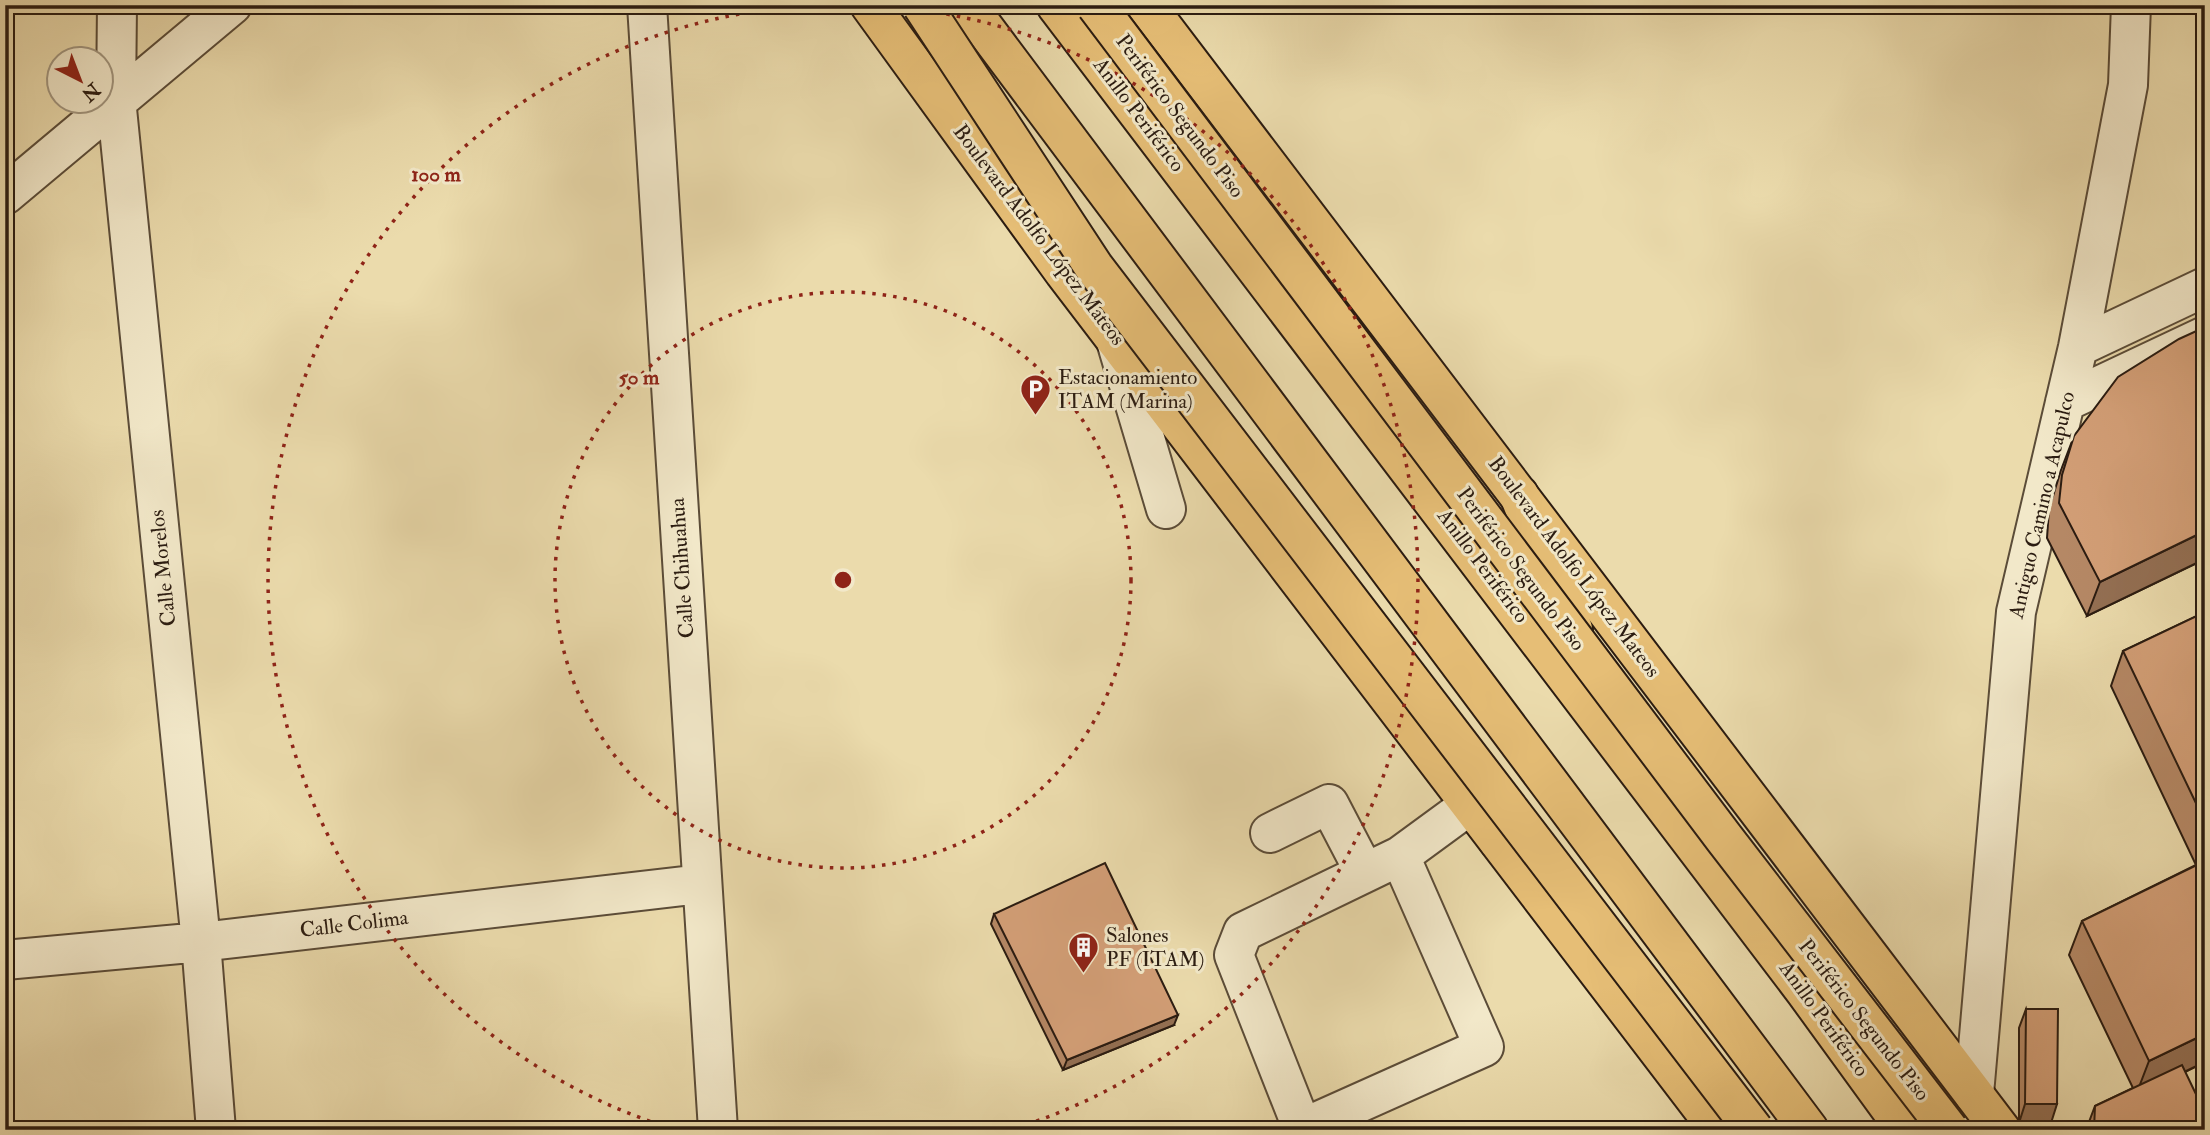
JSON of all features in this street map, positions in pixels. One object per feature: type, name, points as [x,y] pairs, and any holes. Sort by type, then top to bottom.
[{"type":"main road","name":"Boulevard Adolfo López Mateos","points":[[870,5],[1115,339],[1498,840],[1707,1126]]},
{"type":"main road","points":[[922,5],[1094,267],[1754,1130]]},
{"type":"main road","points":[[967,5],[1810,1130]]},
{"type":"main road","name":"Anillo Periférico","points":[[1056,5],[1805,991],[1906,1130]]},
{"type":"main road","name":"Periférico Segundo Piso","points":[[1096,5],[1715,827],[1948,1130]]},
{"type":"main road","name":"Boulevard Adolfo López Mateos","points":[[1146,5],[2001,1130]]},
{"type":"main road","points":[[1519,495],[1626,757]]},
{"type":"main road","points":[[1498,840],[1718,1010]]},
{"type":"street","name":"Calle Morelos","points":[[117,5],[116,99],[201,942],[216,1130]]},
{"type":"street","points":[[116,99],[232,5]]},
{"type":"street","name":"Calle Chihuahua","points":[[647,5],[718,1130]]},
{"type":"street","name":"Antiguo Camino a Acapulco","points":[[1974,1094],[2016,612],[2078,347],[2128,85],[2131,5]]},
{"type":"street","points":[[5,195],[96,116]]},
{"type":"street","points":[[2078,347],[2205,287]]},
{"type":"street","points":[[2065,402],[2205,336]]},
{"type":"street","points":[[1115,339],[1166,509]]},
{"type":"street","points":[[1269,832],[1329,804],[1365,873]]},
{"type":"street","points":[[1400,856],[1484,1047],[1303,1129],[1234,955],[1243,932],[1400,856],[1471,804]]},
{"type":"street","name":"Calle Colima","points":[[5,960],[201,942],[701,884]]},
{"type":"building","points":[[2205,327],[2205,531],[2100,582],[2059,503],[2062,475],[2074,436],[2118,377],[2179,339]]},
{"type":"building","points":[[2205,612],[2205,822],[2123,651]]},
{"type":"building","points":[[2205,861],[2205,1034],[2149,1061],[2082,921]]},
{"type":"building","name":"Salones PF (ITAM)","points":[[1105,863],[1178,1015],[1067,1060],[994,914]]},
{"type":"building","points":[[2026,1009],[2058,1009],[2057,1104],[2025,1104]]},
{"type":"building","points":[[2182,1065],[2205,1113],[2205,1130],[2094,1130],[2095,1106]]},
{"type":"place","name":"Estacionamiento ITAM (Marina)","points":[[1035,416]]},
{"type":"place","name":"Salones PF (ITAM)","points":[[1083,974]]}]
